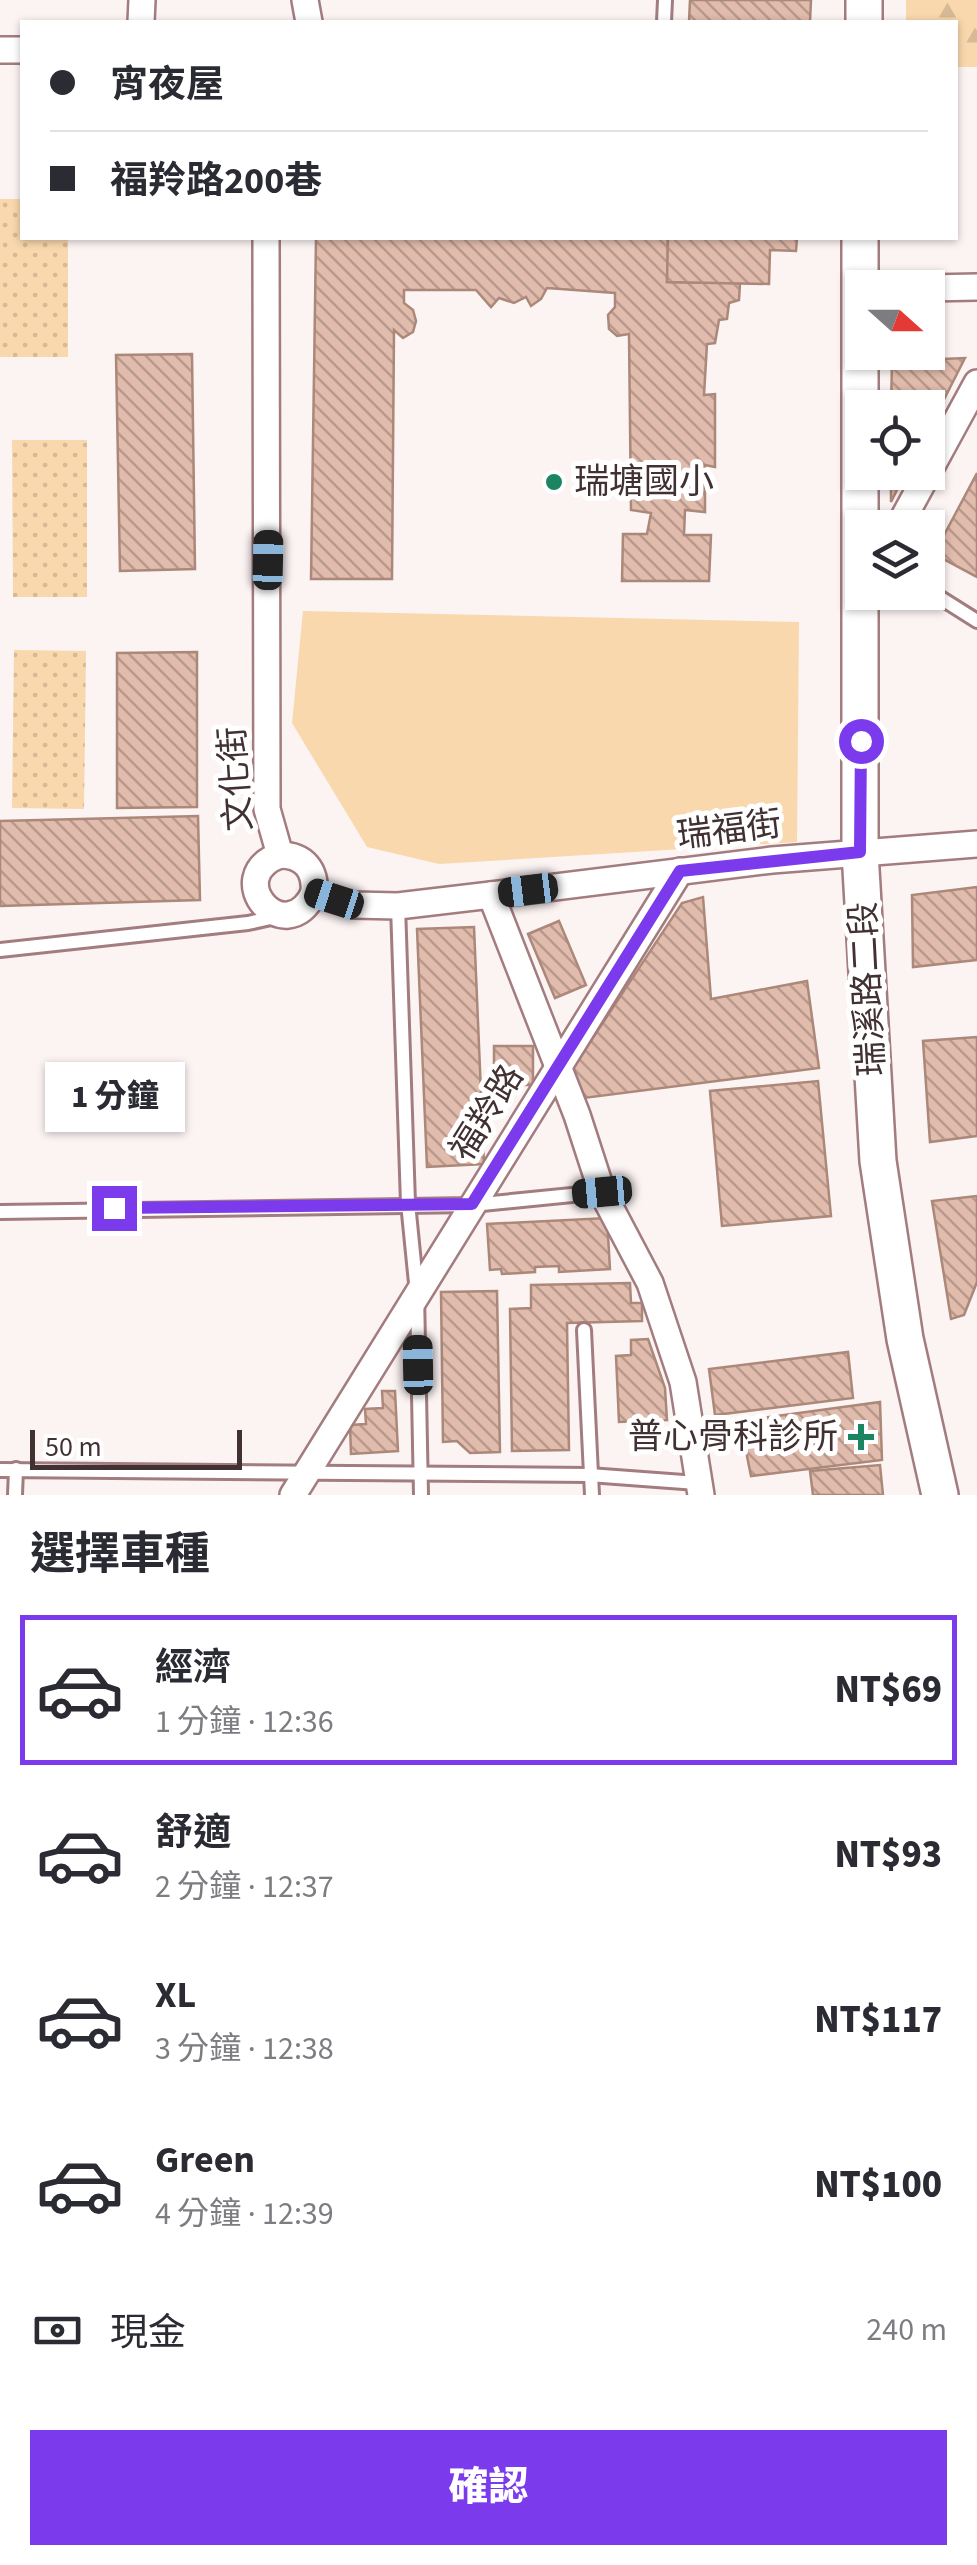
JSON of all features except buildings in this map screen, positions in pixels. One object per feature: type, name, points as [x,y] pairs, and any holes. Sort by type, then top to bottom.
[{"type":"street","name":"文化街","points":[[266,240],[266,809],[280,855],[290,855],[308,864],[313,873],[314,893]]},
{"type":"street","name":"瑞溪路二段","points":[[860,240],[861,270]]},
{"type":"street","points":[[945,288],[977,287]]},
{"type":"street","name":"瑞溪路二段","points":[[861,370],[862,510]]},
{"type":"street","points":[[908,510],[977,383]]},
{"type":"street","name":"瑞溪路二段","points":[[862,610],[860,852],[878,1162],[905,1339],[940,1495]]},
{"type":"street","name":"瑞福街","points":[[491,895],[860,852],[977,844]]},
{"type":"street","points":[[280,855],[262,865],[257,874],[256,893],[267,909],[285,915],[303,909],[314,893],[353,905],[398,906],[491,895],[602,1192],[650,1283],[683,1382],[699,1489]]},
{"type":"street","name":"福羚路","points":[[300,1484],[680,871]]},
{"type":"lane","points":[[945,601],[977,621]]},
{"type":"lane","points":[[398,906],[421,1495]]},
{"type":"lane","points":[[0,950],[248,923],[285,915]]},
{"type":"lane","points":[[0,1212],[472,1204],[602,1192]]},
{"type":"lane","points":[[584,1330],[592,1495]]},
{"type":"lane","points":[[15,1495],[16,1469]]},
{"type":"lane","points":[[0,1470],[300,1484],[420,1473],[589,1475],[699,1489]]},
{"type":"green space","points":[[906,0],[977,0],[977,67],[958,67],[958,20],[906,20]]},
{"type":"green space","points":[[0,199],[20,199],[20,240],[68,240],[68,357],[0,357]]},
{"type":"green space","points":[[12,440],[87,440],[87,597],[13,597]]},
{"type":"green space","points":[[303,611],[799,622],[797,842],[439,864],[367,847],[292,723]]},
{"type":"green space","points":[[14,650],[86,651],[84,809],[12,808]]},
{"type":"place","name":"瑞塘國小","points":[[554,482]]},
{"type":"place","name":"普心骨科診所","points":[[861,1437]]},
{"type":"route","points":[[114,1208],[472,1204],[680,871],[860,852],[861,741]]}]
